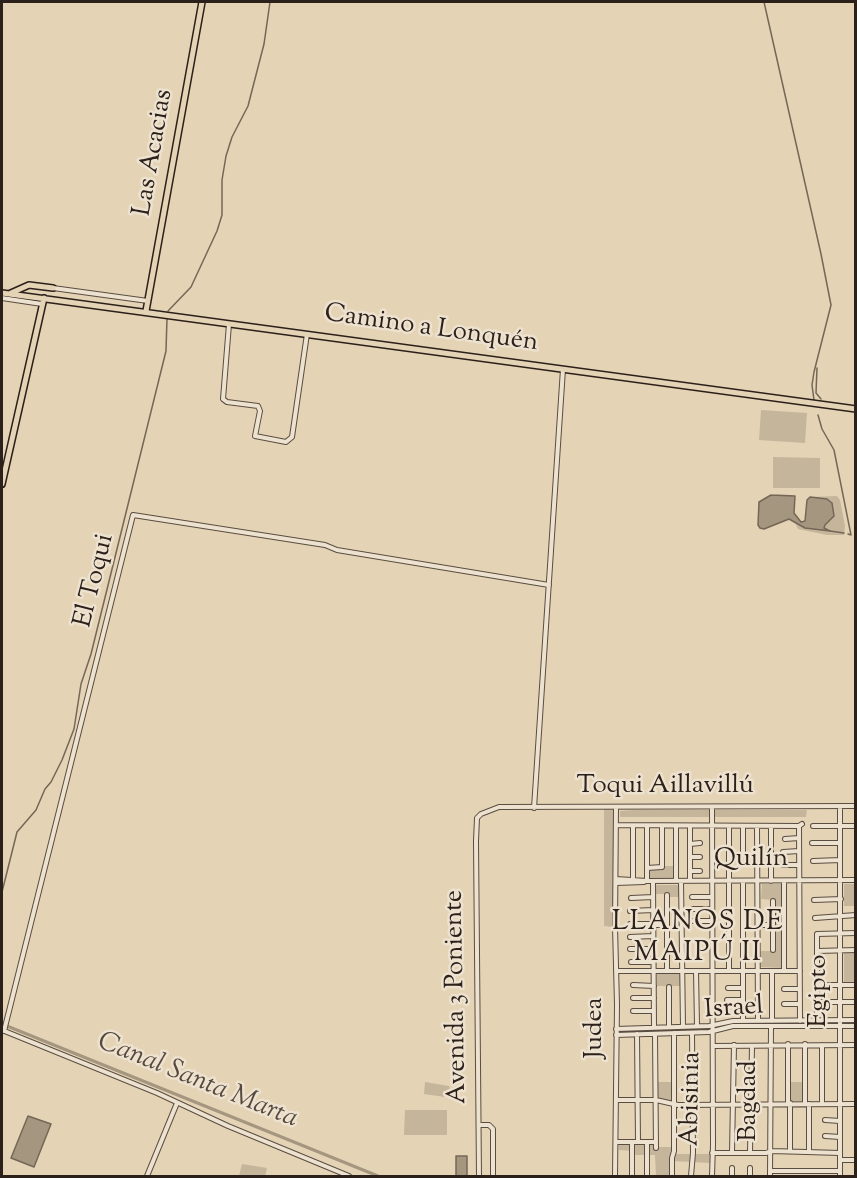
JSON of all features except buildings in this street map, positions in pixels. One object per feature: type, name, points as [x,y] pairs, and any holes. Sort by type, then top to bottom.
[{"type":"main road","name":"Las Acacias","points":[[146,311],[202,2]]},
{"type":"main road","points":[[9,294],[29,285],[53,288]]},
{"type":"main road","name":"Camino a Lonquén","points":[[2,293],[44,301],[146,311],[855,409]]},
{"type":"main road","points":[[2,484],[44,301]]},
{"type":"street","points":[[53,288],[148,301]]},
{"type":"street","name":"Camino a Lonquén","points":[[2,298],[44,301]]},
{"type":"street","points":[[229,323],[222,396],[228,402],[259,407],[255,436],[286,442],[291,439],[308,333]]},
{"type":"street","points":[[534,808],[563,368]]},
{"type":"street","name":"El Toqui","points":[[3,1029],[133,515],[325,545],[337,550],[476,571],[549,585]]},
{"type":"street","name":"Egipto","points":[[840,806],[840,1176]]},
{"type":"street","name":"Toqui Aillavillú","points":[[477,818],[482,812],[494,808],[855,806]]},
{"type":"street","name":"Abisinia","points":[[712,807],[712,1176]]},
{"type":"street","name":"Judea","points":[[615,1176],[617,1142],[616,808]]},
{"type":"street","name":"Avenida 3 Poniente","points":[[477,818],[479,1176]]},
{"type":"street","points":[[616,825],[676,827],[800,825],[800,1021]]},
{"type":"street","points":[[633,826],[633,879]]},
{"type":"street","points":[[647,826],[647,868],[653,910],[654,1027]]},
{"type":"street","points":[[647,868],[662,867],[662,826]]},
{"type":"street","points":[[690,826],[690,881]]},
{"type":"street","points":[[729,826],[729,971]]},
{"type":"street","points":[[743,826],[743,854]]},
{"type":"street","points":[[757,826],[758,1021]]},
{"type":"street","points":[[771,826],[771,881]]},
{"type":"street","points":[[813,826],[855,826]]},
{"type":"street","points":[[676,827],[682,1027]]},
{"type":"street","points":[[785,839],[799,838]]},
{"type":"street","points":[[690,844],[700,843]]},
{"type":"street","points":[[812,843],[840,843]]},
{"type":"street","points":[[783,852],[799,851]]},
{"type":"street","points":[[690,857],[700,857]]},
{"type":"street","points":[[813,861],[840,860]]},
{"type":"street","points":[[783,865],[799,865]]},
{"type":"street","points":[[690,871],[700,871]]},
{"type":"street","name":"Quilín","points":[[616,881],[633,879],[650,881]]},
{"type":"street","name":"Quilín","points":[[616,881],[855,880]]},
{"type":"street","points":[[743,881],[743,1021]]},
{"type":"street","points":[[784,881],[784,971]]},
{"type":"street","points":[[667,895],[668,971]]},
{"type":"street","points":[[631,898],[652,897]]},
{"type":"street","points":[[693,897],[712,897]]},
{"type":"street","points":[[814,900],[841,899]]},
{"type":"street","points":[[773,902],[773,950]]},
{"type":"street","points":[[693,909],[712,909]]},
{"type":"street","points":[[630,911],[653,910]]},
{"type":"street","points":[[815,918],[855,915]]},
{"type":"street","points":[[693,921],[712,921]]},
{"type":"street","points":[[630,924],[667,925]]},
{"type":"street","points":[[758,925],[773,925]]},
{"type":"street","points":[[817,1020],[817,934],[855,933]]},
{"type":"street","points":[[630,937],[653,936]]},
{"type":"street","points":[[630,950],[653,949]]},
{"type":"street","points":[[817,951],[855,950]]},
{"type":"street","points":[[631,962],[653,962]]},
{"type":"street","points":[[616,971],[800,971]]},
{"type":"street","points":[[696,971],[696,1026]]},
{"type":"street","points":[[772,971],[772,1021]]},
{"type":"street","points":[[817,985],[855,985]]},
{"type":"street","points":[[633,986],[654,986]]},
{"type":"street","points":[[669,987],[669,1027]]},
{"type":"street","points":[[728,987],[743,988]]},
{"type":"street","points":[[784,989],[800,989]]},
{"type":"street","points":[[633,998],[654,998]]},
{"type":"street","points":[[727,1000],[743,1000]]},
{"type":"street","points":[[817,1002],[855,1002]]},
{"type":"street","points":[[784,1004],[800,1004]]},
{"type":"street","points":[[633,1011],[654,1011]]},
{"type":"street","name":"Israel","points":[[616,1029],[712,1025],[731,1021],[855,1020]]},
{"type":"street","name":"Israel","points":[[616,1035],[692,1033],[733,1026],[855,1026]]},
{"type":"street","name":"Bagdad","points":[[770,1174],[771,1026]]},
{"type":"street","points":[[3,1029],[349,1176]]},
{"type":"street","points":[[672,1176],[674,1033]]},
{"type":"street","points":[[691,1176],[692,1033]]},
{"type":"street","points":[[632,1176],[637,1100],[637,1034]]},
{"type":"street","points":[[655,1034],[656,1148]]},
{"type":"street","points":[[788,1044],[790,1151]]},
{"type":"street","points":[[805,1044],[809,1151]]},
{"type":"street","points":[[822,1044],[822,1104]]},
{"type":"street","points":[[750,1153],[752,1045]]},
{"type":"street","points":[[713,1046],[855,1045]]},
{"type":"street","points":[[732,1153],[734,1046]]},
{"type":"street","points":[[616,1100],[656,1100],[693,1105],[855,1104]]},
{"type":"street","points":[[147,1176],[177,1103]]},
{"type":"street","points":[[825,1120],[840,1121]]},
{"type":"street","points":[[479,1125],[489,1125],[493,1129],[494,1176]]},
{"type":"street","points":[[825,1136],[840,1137]]},
{"type":"street","points":[[617,1142],[656,1142]]},
{"type":"street","points":[[647,1142],[647,1176]]},
{"type":"street","points":[[712,1153],[809,1151],[840,1153]]},
{"type":"street","points":[[840,1160],[855,1160]]},
{"type":"street","points":[[732,1168],[732,1176]]},
{"type":"street","points":[[750,1168],[750,1176]]},
{"type":"street","points":[[821,1171],[821,1176]]},
{"type":"street","points":[[770,1174],[840,1171]]},
{"type":"shaded area","points":[[761,410],[807,413],[805,443],[759,440]]},
{"type":"shaded area","points":[[773,457],[820,458],[820,488],[773,488]]},
{"type":"shaded area","points":[[771,495],[795,496],[794,513],[801,522],[805,521],[807,500],[810,497],[827,499],[832,503],[834,516],[824,528],[830,531],[805,528],[789,519],[764,529],[760,528],[758,525],[759,502]]},
{"type":"shaded area","points":[[837,496],[840,500],[845,526],[844,535],[827,535],[798,529],[794,520],[805,528],[829,530],[824,529],[827,499],[810,497]]},
{"type":"shaded area","points":[[604,808],[613,808],[613,927],[604,926]]},
{"type":"shaded area","points":[[807,810],[806,817],[620,817],[620,811]]},
{"type":"shaded area","points":[[664,866],[675,866],[675,878],[649,878],[649,869],[663,869]]},
{"type":"shaded area","points":[[762,884],[782,884],[783,968],[761,967],[761,951],[775,951],[774,900],[761,899]]},
{"type":"shaded area","points":[[844,884],[855,884],[855,906],[844,906]]},
{"type":"shaded area","points":[[656,885],[680,885],[680,897],[656,894]]},
{"type":"shaded area","points":[[844,952],[855,952],[855,983],[844,983]]},
{"type":"shaded area","points":[[657,973],[680,973],[680,986],[657,986]]},
{"type":"shaded area","points":[[425,1082],[449,1086],[452,1095],[445,1097],[424,1094]]},
{"type":"shaded area","points":[[657,1082],[672,1082],[672,1102],[656,1098]]},
{"type":"shaded area","points":[[789,1082],[802,1082],[802,1101],[789,1101]]},
{"type":"shaded area","points":[[405,1110],[447,1110],[447,1135],[404,1135]]},
{"type":"shaded area","points":[[28,1116],[51,1124],[34,1167],[11,1158]]},
{"type":"shaded area","points":[[619,1144],[657,1144],[658,1147],[674,1147],[677,1154],[710,1154],[710,1163],[672,1161],[672,1176],[656,1176],[655,1155],[634,1155],[634,1151],[619,1150]]},
{"type":"shaded area","points":[[456,1156],[467,1156],[467,1176],[456,1176]]},
{"type":"shaded area","points":[[242,1164],[267,1168],[265,1176],[239,1176]]},
{"type":"waterway","points":[[168,311],[191,287],[217,231],[222,215],[222,180],[226,156],[232,137],[248,106],[264,44],[270,2]]},
{"type":"waterway","points":[[764,2],[831,305],[814,372],[812,385],[814,400]]},
{"type":"waterway","points":[[2,892],[17,832],[36,810],[62,760],[74,729],[81,684],[91,654],[166,351],[167,318]]},
{"type":"waterway","points":[[817,368],[816,393],[821,399]]},
{"type":"waterway","points":[[818,415],[822,429],[834,450],[851,535],[848,534]]},
{"type":"waterway","points":[[830,531],[844,533]]},
{"type":"waterway","name":"Canal Santa Marta","points":[[2,1024],[378,1176]]},
{"type":"district","name":"LLANOS DE MAIPÚ II","points":[[698,940]]}]
